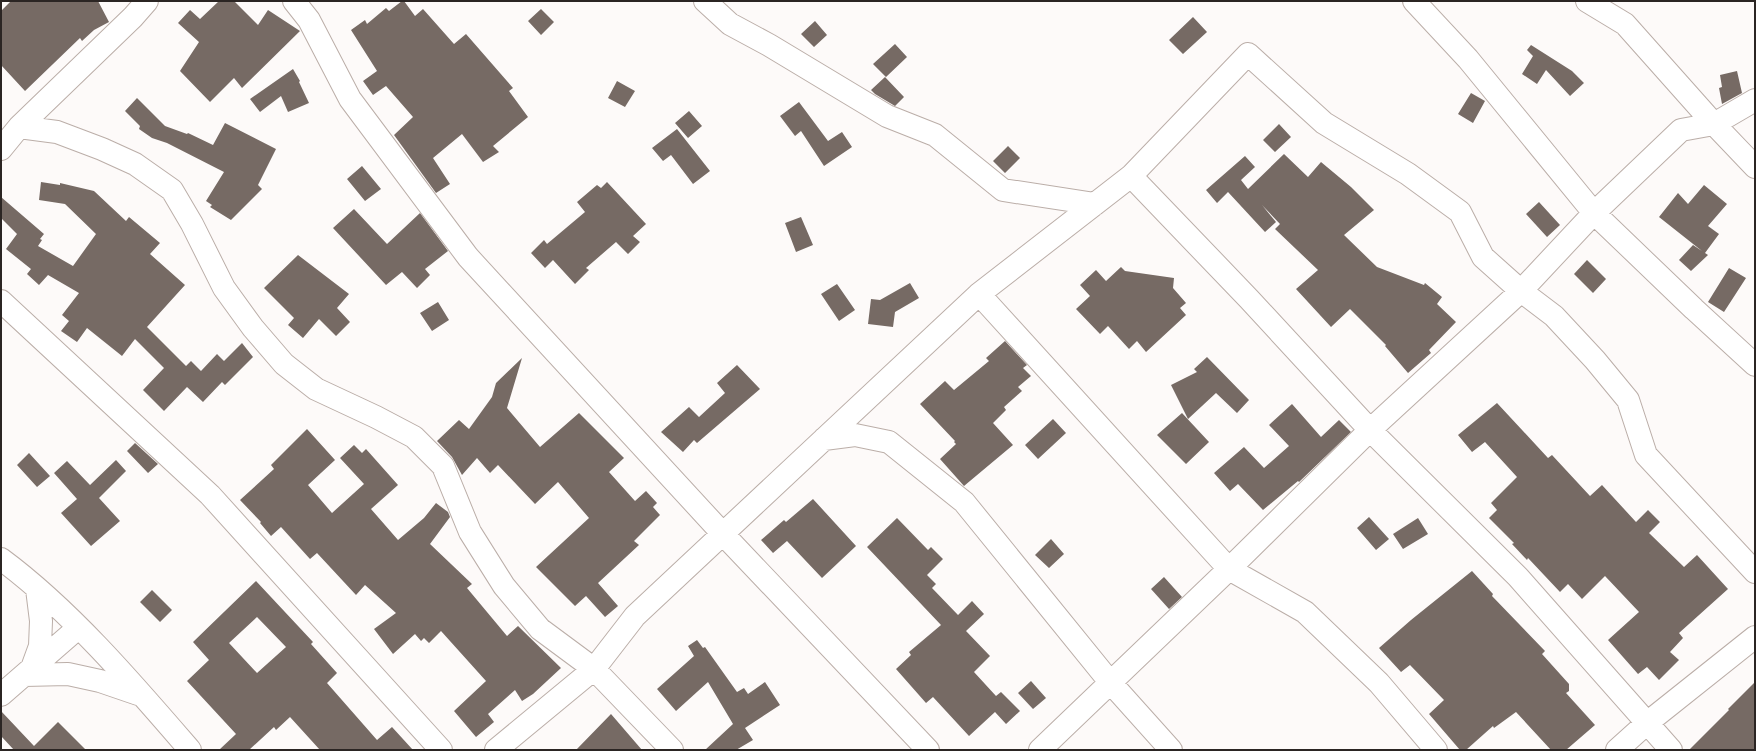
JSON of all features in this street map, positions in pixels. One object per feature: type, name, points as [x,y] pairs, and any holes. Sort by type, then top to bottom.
[{"type":"street","points":[[1,148],[19,127],[134,17],[147,1]]},
{"type":"street","points":[[294,1],[309,20],[350,99],[468,257],[723,534],[928,750]]},
{"type":"street","points":[[705,1],[730,24],[769,45],[887,116],[935,135],[1003,190],[1095,204]]},
{"type":"street","points":[[1414,1],[1468,59],[1594,213],[1755,365]]},
{"type":"street","points":[[1587,1],[1625,24],[1714,124],[1755,167]]},
{"type":"street","points":[[496,750],[594,669],[635,616],[979,294],[1131,176],[1248,54],[1324,123],[1408,174],[1460,212],[1483,257],[1521,291],[1554,316],[1595,360],[1628,400],[1646,455],[1755,572]]},
{"type":"street","points":[[1040,750],[1229,569],[1370,430],[1521,291],[1594,213],[1681,130],[1714,124],[1755,100]]},
{"type":"street","points":[[19,127],[57,132],[102,149],[135,164],[172,190],[192,224],[224,288],[253,328],[284,364],[316,389],[376,417],[414,437],[443,466],[470,532],[504,586],[540,629],[594,669],[672,750]]},
{"type":"street","points":[[1131,176],[1249,299],[1370,430],[1518,577],[1671,750]]},
{"type":"street","points":[[979,294],[1229,569],[1305,612],[1379,683],[1436,750]]},
{"type":"street","points":[[1,302],[210,495],[441,750]]},
{"type":"street","points":[[824,439],[855,435],[888,442],[964,502],[1110,682],[1171,750]]},
{"type":"street","points":[[1,559],[38,589],[78,628],[143,696],[190,750]]},
{"type":"street","points":[[28,671],[40,646],[41,621],[38,589]]},
{"type":"street","points":[[1,695],[78,628]]},
{"type":"street","points":[[1617,750],[1647,723],[1755,637]]},
{"type":"street","points":[[28,671],[68,674],[100,680],[143,696]]},
{"type":"building","points":[[11,1],[98,1],[109,22],[94,30],[82,41],[80,38],[25,91],[1,65],[1,11]]},
{"type":"building","points":[[219,1],[234,1],[258,25],[268,10],[300,31],[242,88],[234,78],[210,102],[180,71],[199,42],[178,23],[190,10],[200,19]]},
{"type":"building","points":[[404,1],[415,16],[423,9],[454,44],[466,34],[513,88],[509,91],[528,117],[493,146],[499,152],[483,162],[462,134],[433,158],[450,184],[436,193],[394,135],[413,117],[386,86],[373,95],[363,81],[377,71],[351,30],[365,20],[367,24],[386,8],[389,11]]},
{"type":"building","points":[[541,9],[554,22],[541,35],[528,21]]},
{"type":"building","points":[[1193,17],[1207,32],[1183,54],[1169,40]]},
{"type":"building","points":[[815,21],[827,35],[814,47],[801,34]]},
{"type":"building","points":[[895,44],[907,57],[886,77],[873,64]]},
{"type":"building","points":[[1531,45],[1572,71],[1584,83],[1570,96],[1546,70],[1537,84],[1522,74],[1533,56],[1527,50]]},
{"type":"building","points":[[293,69],[300,81],[299,82],[309,103],[288,112],[281,96],[260,112],[250,99]]},
{"type":"building","points":[[1737,71],[1742,93],[1722,104],[1719,88],[1722,87],[1720,75]]},
{"type":"building","points":[[885,77],[904,97],[895,106],[871,90]]},
{"type":"building","points":[[617,81],[635,91],[625,107],[608,98]]},
{"type":"building","points":[[1471,93],[1485,101],[1473,123],[1458,114]]},
{"type":"building","points":[[137,98],[165,126],[187,134],[188,133],[213,145],[225,123],[276,149],[258,185],[262,189],[231,220],[210,207],[212,205],[206,201],[224,172],[167,143],[152,138],[139,129],[140,126],[125,111]]},
{"type":"building","points":[[799,102],[828,141],[842,132],[852,147],[824,166],[801,131],[795,136],[780,116]]},
{"type":"building","points":[[689,111],[702,126],[688,138],[675,123]]},
{"type":"building","points":[[1279,124],[1291,137],[1275,152],[1263,140]]},
{"type":"building","points":[[677,129],[710,171],[693,184],[671,155],[663,161],[652,148]]},
{"type":"building","points":[[1008,146],[1020,158],[1005,173],[993,161]]},
{"type":"building","points":[[1284,154],[1308,177],[1321,162],[1351,187],[1374,210],[1344,235],[1377,267],[1424,285],[1425,283],[1442,297],[1437,304],[1456,322],[1429,350],[1431,353],[1408,373],[1385,346],[1386,345],[1350,309],[1331,327],[1296,289],[1318,270],[1275,229],[1280,224],[1262,205],[1276,222],[1265,232],[1228,192],[1217,203],[1206,190],[1245,156],[1255,167],[1241,180],[1248,189]]},
{"type":"building","points":[[362,166],[381,189],[365,201],[347,179]]},
{"type":"building","points":[[41,182],[60,185],[60,183],[94,191],[126,221],[129,217],[160,243],[150,254],[185,285],[147,327],[186,366],[191,361],[201,371],[217,354],[224,361],[242,343],[253,357],[225,385],[222,382],[203,402],[187,387],[164,411],[143,390],[164,368],[135,339],[122,356],[87,328],[77,342],[61,331],[69,321],[62,315],[79,293],[48,275],[39,285],[27,274],[31,269],[6,249],[17,234],[1,218],[1,197],[44,234],[40,239],[42,240],[38,246],[73,266],[96,234],[65,204],[39,200]]},
{"type":"building","points":[[607,182],[646,224],[633,236],[640,242],[628,254],[616,242],[586,268],[589,270],[575,284],[553,260],[545,268],[531,253],[544,240],[547,244],[585,212],[577,202],[597,185],[601,188]]},
{"type":"building","points":[[1704,185],[1727,204],[1708,226],[1719,234],[1705,253],[1708,255],[1691,271],[1679,260],[1693,245],[1702,251],[1659,217],[1678,193],[1688,204]]},
{"type":"building","points":[[1539,202],[1560,225],[1547,237],[1526,214]]},
{"type":"building","points":[[354,209],[387,244],[420,213],[448,251],[425,269],[430,275],[417,288],[402,272],[386,285],[333,228]]},
{"type":"building","points":[[801,217],[813,245],[796,252],[785,223]]},
{"type":"building","points":[[298,255],[349,294],[337,308],[350,322],[336,336],[319,319],[303,338],[288,325],[294,318],[264,288]]},
{"type":"building","points":[[1587,260],[1606,279],[1593,293],[1574,274]]},
{"type":"building","points":[[1121,267],[1125,271],[1174,278],[1173,288],[1186,303],[1180,308],[1186,315],[1146,352],[1137,341],[1129,349],[1108,326],[1100,334],[1076,309],[1090,296],[1080,285],[1096,270],[1106,281]]},
{"type":"building","points":[[1729,268],[1746,278],[1724,312],[1708,302]]},
{"type":"building","points":[[910,283],[919,298],[895,312],[893,327],[868,324],[871,299],[880,300]]},
{"type":"building","points":[[837,284],[855,310],[839,321],[821,294]]},
{"type":"building","points":[[438,302],[449,320],[432,331],[420,313]]},
{"type":"building","points":[[1005,341],[1027,365],[1023,368],[1031,376],[1018,387],[1022,391],[1004,407],[1006,410],[993,423],[1013,445],[964,486],[940,459],[956,444],[954,442],[955,441],[920,404],[945,381],[954,390],[989,361],[986,358]]},
{"type":"building","points":[[1207,357],[1249,400],[1237,413],[1216,393],[1188,419],[1171,385],[1197,372],[1194,369]]},
{"type":"building","points":[[522,358],[507,408],[540,447],[579,413],[624,458],[609,472],[635,501],[646,491],[657,503],[653,507],[660,515],[634,541],[639,545],[598,583],[618,606],[605,617],[586,596],[575,606],[536,567],[589,518],[558,482],[535,504],[498,465],[490,473],[477,458],[462,475],[452,457],[437,441],[459,420],[469,429],[492,397],[496,383]]},
{"type":"building","points":[[737,365],[760,389],[697,443],[694,440],[683,452],[661,432],[689,407],[699,417],[725,393],[717,383]]},
{"type":"building","points":[[1497,403],[1548,458],[1552,455],[1590,496],[1602,485],[1636,522],[1648,510],[1660,522],[1649,533],[1684,567],[1697,555],[1728,589],[1679,633],[1683,638],[1670,652],[1679,660],[1659,680],[1647,667],[1638,674],[1608,640],[1639,612],[1605,576],[1582,599],[1568,584],[1560,592],[1528,558],[1527,560],[1512,544],[1514,543],[1489,518],[1497,510],[1491,503],[1517,477],[1485,442],[1472,452],[1458,435]]},
{"type":"building","points":[[1292,404],[1321,437],[1339,420],[1351,432],[1299,482],[1298,481],[1263,510],[1238,484],[1230,491],[1214,473],[1244,447],[1264,468],[1289,446],[1269,425]]},
{"type":"building","points":[[1182,413],[1209,442],[1186,464],[1157,435]]},
{"type":"building","points":[[1053,419],[1066,433],[1038,459],[1025,445]]},
{"type":"building","points":[[307,429],[335,460],[308,485],[332,513],[364,484],[340,458],[354,445],[362,453],[366,449],[398,485],[371,509],[398,540],[424,518],[436,503],[448,512],[450,517],[430,544],[472,584],[467,588],[507,636],[518,626],[561,668],[533,694],[522,701],[515,690],[488,714],[494,722],[476,737],[454,711],[486,681],[441,631],[429,643],[424,638],[421,641],[415,634],[393,654],[374,629],[396,613],[365,585],[356,595],[317,553],[310,559],[281,527],[271,536],[260,523],[261,522],[240,500],[274,469],[271,465]]},
{"type":"building","points":[[135,443],[158,464],[148,473],[127,451]]},
{"type":"building","points":[[29,453],[50,476],[37,487],[17,465]]},
{"type":"building","points":[[116,460],[126,471],[99,498],[120,521],[91,546],[61,513],[77,499],[54,473],[67,461],[90,485]]},
{"type":"building","points":[[813,499],[856,546],[822,578],[787,541],[773,553],[761,540],[784,520],[786,522]]},
{"type":"building","points":[[1369,517],[1389,539],[1376,550],[1357,528]]},
{"type":"building","points":[[897,518],[928,550],[931,547],[943,559],[927,575],[936,584],[932,588],[958,615],[972,601],[984,614],[966,631],[990,656],[974,672],[996,696],[1001,692],[1020,711],[1006,724],[995,712],[969,736],[933,697],[926,703],[896,669],[911,655],[909,652],[941,625],[867,547]]},
{"type":"building","points":[[1418,518],[1428,534],[1403,549],[1393,534]]},
{"type":"building","points":[[1051,539],[1064,554],[1049,568],[1035,555]]},
{"type":"building","points":[[1472,571],[1493,594],[1492,596],[1545,651],[1542,654],[1569,684],[1569,691],[1566,693],[1595,725],[1566,750],[1551,750],[1516,712],[1494,728],[1493,726],[1466,750],[1460,750],[1429,714],[1444,700],[1410,665],[1401,672],[1379,648]]},
{"type":"building","points":[[1164,577],[1182,597],[1169,609],[1151,589]]},
{"type":"building","points":[[256,581],[313,642],[311,644],[337,673],[327,683],[377,740],[392,727],[413,750],[320,750],[290,717],[276,730],[274,727],[249,750],[219,750],[236,734],[187,681],[209,660],[193,642]],"holes":[[[257,617],[286,647],[257,673],[229,643]]]},
{"type":"building","points":[[152,590],[172,610],[160,622],[140,602]]},
{"type":"building","points":[[697,640],[703,648],[705,647],[737,692],[744,688],[748,694],[765,682],[780,705],[745,728],[753,740],[736,750],[705,750],[733,724],[708,682],[676,711],[657,689],[694,656],[688,646]]},
{"type":"building","points":[[1031,681],[1046,698],[1033,709],[1018,693]]},
{"type":"building","points":[[1755,682],[1755,750],[1689,750],[1729,710],[1728,709]]},
{"type":"building","points":[[1,711],[34,746],[58,722],[86,750],[14,750],[1,736]]},
{"type":"building","points":[[611,714],[642,750],[576,750]]}]
